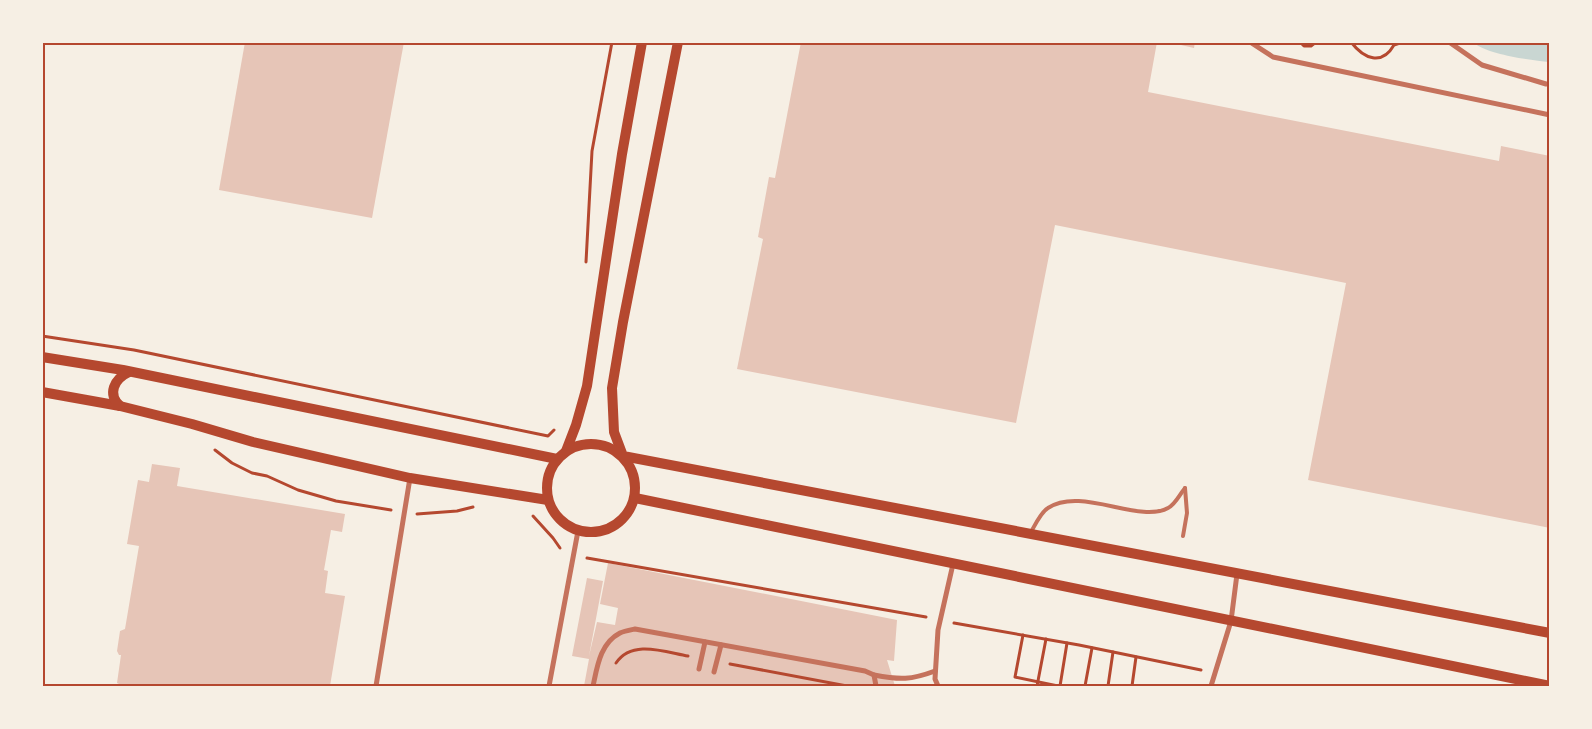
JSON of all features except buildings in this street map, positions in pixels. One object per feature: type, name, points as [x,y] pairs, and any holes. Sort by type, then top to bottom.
[{"type":"main road","points":[[566,451],[576,425],[587,386],[622,154],[642,42]]},
{"type":"main road","points":[[678,42],[622,322],[612,388],[614,432],[623,456],[634,476],[636,483],[635,498],[630,512],[620,523],[607,530],[593,533],[578,531],[564,524],[554,514],[548,500],[547,478],[557,459],[566,451],[580,445],[595,444],[610,448],[623,456],[1550,633]]},
{"type":"main road","points":[[42,357],[126,371],[557,459]]},
{"type":"main road","points":[[118,406],[113,396],[114,387],[126,371]]},
{"type":"main road","points":[[42,392],[118,406],[192,424],[253,442],[410,478],[548,500]]},
{"type":"main road","points":[[635,498],[1550,686]]},
{"type":"street","points":[[1250,42],[1272,57],[1550,115]]},
{"type":"street","points":[[1449,42],[1482,65],[1550,84]]},
{"type":"street","points":[[376,686],[410,478]]},
{"type":"street","points":[[549,686],[578,531]]},
{"type":"street","points":[[938,686],[935,679],[940,620],[953,563]]},
{"type":"street","points":[[1211,686],[1231,621],[1237,574]]},
{"type":"street","points":[[593,686],[599,659],[606,644],[619,633],[635,629],[866,671],[889,678],[914,678],[936,671]]},
{"type":"street","points":[[699,669],[705,642]]},
{"type":"street","points":[[714,672],[721,644]]},
{"type":"street","points":[[874,675],[876,686]]},
{"type":"lane","points":[[1030,534],[1047,508],[1067,501],[1090,502],[1153,513],[1169,508],[1185,488],[1188,512],[1183,536]]},
{"type":"path","points":[[586,267],[592,151],[612,42]]},
{"type":"path","points":[[1300,42],[1304,46],[1311,46],[1316,42]]},
{"type":"path","points":[[1351,42],[1368,58],[1382,58],[1390,53],[1393,44],[1403,42]]},
{"type":"path","points":[[42,336],[134,350],[548,436],[561,426]]},
{"type":"path","points":[[214,449],[232,463],[252,473],[268,476],[298,490],[336,501],[384,509]]},
{"type":"path","points":[[420,515],[479,506]]},
{"type":"path","points":[[532,515],[553,538],[563,554],[1046,639],[1216,674]]},
{"type":"path","points":[[1023,635],[1015,677],[1037,684],[1059,686],[1067,643]]},
{"type":"path","points":[[1037,684],[1046,639]]},
{"type":"path","points":[[613,668],[617,661],[629,651],[644,648],[701,659]]},
{"type":"path","points":[[1085,686],[1092,648]]},
{"type":"path","points":[[1108,686],[1113,652]]},
{"type":"path","points":[[1132,686],[1136,657]]},
{"type":"path","points":[[717,662],[847,686]]},
{"type":"shaded area","points":[[1474,43],[1549,43],[1549,62],[1499,54]]}]
